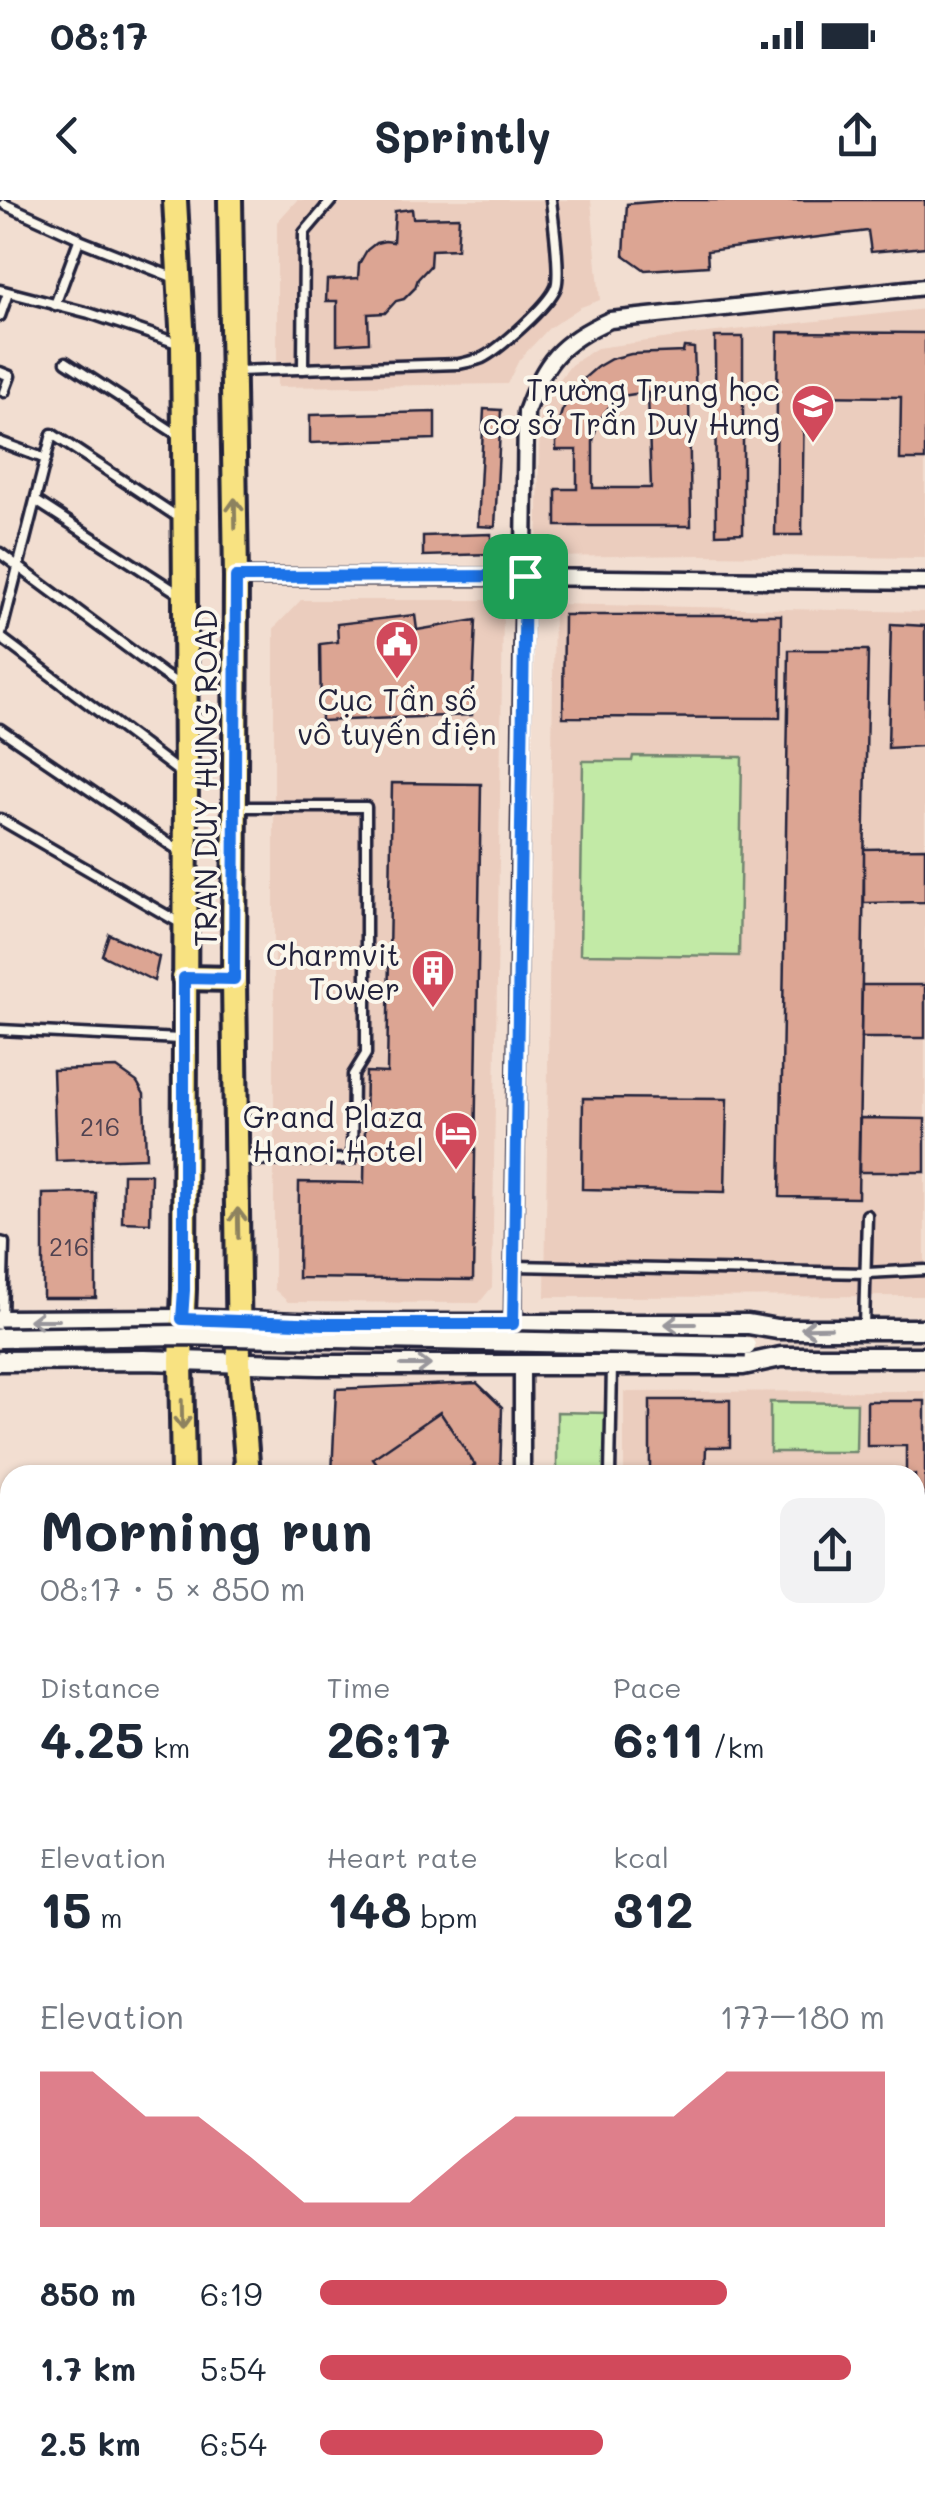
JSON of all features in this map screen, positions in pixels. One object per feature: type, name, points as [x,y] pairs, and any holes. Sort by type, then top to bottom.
[{"type":"main road","name":"TRAN DUY HUNG ROAD","points":[[175,200],[184,439],[184,1465]]},
{"type":"main road","name":"TRAN DUY HUNG ROAD","points":[[233,207],[234,979],[240,1362],[246,1465]]},
{"type":"main road","points":[[184,978],[234,979]]},
{"type":"street","points":[[513,1324],[526,412],[538,378],[560,350],[585,331],[610,320],[925,288]]},
{"type":"street","points":[[236,577],[525,576],[925,582]]},
{"type":"street","points":[[1,1326],[182,1319],[326,1324],[748,1324],[777,1329],[925,1329]]},
{"type":"street","points":[[75,1360],[99,1346],[102,1339],[98,1326],[88,1320]]},
{"type":"street","points":[[319,1365],[306,1359],[300,1351],[300,1340],[310,1330],[326,1324]]},
{"type":"street","points":[[1,1326],[179,1335],[746,1346],[781,1357]]},
{"type":"street","points":[[746,1346],[777,1329]]},
{"type":"street","points":[[0,1361],[742,1365],[781,1357],[925,1357]]},
{"type":"street","points":[[522,1365],[522,1465]]},
{"type":"lane","points":[[304,369],[304,232],[332,200]]},
{"type":"lane","points":[[232,371],[459,364],[480,359],[531,317],[558,284],[552,200]]},
{"type":"lane","points":[[4,204],[79,240],[179,280]]},
{"type":"lane","points":[[55,305],[79,240]]},
{"type":"lane","points":[[0,316],[4,292],[89,313],[183,346]]},
{"type":"lane","points":[[66,362],[184,439]]},
{"type":"lane","points":[[0,372],[10,376],[4,392]]},
{"type":"lane","points":[[184,521],[52,434],[0,637],[186,776]]},
{"type":"lane","points":[[0,442],[46,459]]},
{"type":"lane","points":[[36,501],[185,598]]},
{"type":"lane","points":[[0,553],[185,688]]},
{"type":"lane","points":[[0,729],[184,855]]},
{"type":"lane","points":[[236,807],[366,808],[366,1054],[353,1076],[352,1160],[236,1161]]},
{"type":"lane","points":[[0,820],[184,926]]},
{"type":"lane","points":[[0,1030],[185,1040]]},
{"type":"lane","points":[[864,1328],[867,1214]]},
{"type":"lane","points":[[0,1242],[4,1242],[1,1326]]},
{"type":"lane","points":[[514,1266],[866,1273],[925,1270]]},
{"type":"lane","points":[[610,1465],[612,1365]]},
{"type":"shaded area","points":[[297,200],[591,200],[600,300],[581,307],[549,328],[519,360],[507,384],[277,387],[277,222]]},
{"type":"shaded area","name":"Trường Trung học cơ sở Trần Duy Hưng","points":[[925,309],[925,558],[537,557],[540,413],[571,365],[597,348]]},
{"type":"shaded area","points":[[301,600],[489,600],[503,615],[492,1287],[479,1303],[288,1302],[274,1289],[274,628]]},
{"type":"shaded area","points":[[554,604],[925,612],[925,1296],[545,1297]]},
{"type":"shaded area","points":[[925,1391],[925,1465],[624,1465],[624,1392]]},
{"type":"green space","points":[[633,756],[742,757],[739,956],[580,954],[583,761],[632,761]]},
{"type":"green space","points":[[770,1402],[857,1403],[856,1452],[770,1452]]},
{"type":"green space","points":[[557,1412],[607,1413],[606,1465],[557,1465]]},
{"type":"building","points":[[672,200],[925,200],[925,247],[871,252],[868,231],[707,251],[708,266],[645,270],[624,255],[627,204]]},
{"type":"building","points":[[412,209],[413,218],[459,217],[457,249],[431,250],[430,266],[415,288],[385,313],[368,314],[369,342],[337,344],[337,301],[326,301],[327,280],[358,278],[359,264],[367,250],[376,243],[393,242],[395,211]]},
{"type":"building","points":[[778,332],[925,333],[925,460],[900,460],[901,397],[804,396],[802,535],[775,535]]},
{"type":"building","points":[[715,337],[743,337],[743,533],[716,534]]},
{"type":"building","points":[[684,347],[694,348],[696,399],[689,400],[691,526],[556,526],[556,489],[577,489],[577,450],[556,450],[556,430],[562,411],[582,380],[611,359],[631,354],[683,352]],"holes":[[[648,392],[651,488],[593,488],[593,441],[598,422],[622,396]]]},
{"type":"building","points":[[484,409],[501,410],[495,527],[478,526]]},
{"type":"building","points":[[435,412],[435,439],[310,443],[310,415]]},
{"type":"building","points":[[491,534],[491,554],[423,556],[423,536]]},
{"type":"building","name":"Cục Tần số vô tuyến điện","points":[[415,615],[417,630],[476,620],[472,715],[321,721],[320,644],[338,642],[337,624]]},
{"type":"building","points":[[564,615],[781,615],[780,718],[563,717]]},
{"type":"building","points":[[891,624],[925,626],[923,746],[888,748]]},
{"type":"building","points":[[789,650],[868,650],[858,1198],[780,1197]]},
{"type":"building","name":"Charmvit Tower","points":[[392,783],[481,784],[473,1280],[298,1278],[299,1182],[364,1183],[366,1072],[387,1073]]},
{"type":"building","points":[[925,848],[925,902],[864,903],[864,849]]},
{"type":"building","points":[[109,934],[159,957],[154,981],[102,955]]},
{"type":"building","points":[[862,985],[925,985],[925,1038],[861,1038]]},
{"type":"building","points":[[117,1068],[137,1082],[144,1094],[146,1158],[56,1161],[53,1070]]},
{"type":"building","points":[[583,1098],[727,1099],[725,1192],[582,1189]]},
{"type":"building","points":[[860,1118],[925,1119],[925,1172],[859,1172]]},
{"type":"building","points":[[123,1174],[151,1174],[150,1223],[122,1222]]},
{"type":"building","points":[[96,1193],[96,1298],[43,1298],[43,1194]]},
{"type":"building","points":[[477,1383],[502,1407],[500,1465],[332,1465],[336,1389]]},
{"type":"building","points":[[650,1400],[730,1400],[730,1447],[706,1447],[705,1465],[650,1465]]},
{"type":"building","points":[[867,1401],[925,1401],[925,1465],[906,1465],[906,1446],[867,1446]]},
{"type":"building","points":[[440,1412],[475,1465],[378,1465],[373,1458]]},
{"type":"place","name":"Trường Trung học cơ sở Trần Duy Hưng","points":[[813,444]]},
{"type":"place","name":"Cục Tần số vô tuyến điện","points":[[397,680]]},
{"type":"place","name":"Charmvit Tower","points":[[433,1009]]},
{"type":"place","name":"Grand Plaza Hanoi Hotel","points":[[456,1171]]},
{"type":"route","points":[[525,576],[513,1324],[182,1319],[184,978],[234,979],[236,577],[525,576]]}]
